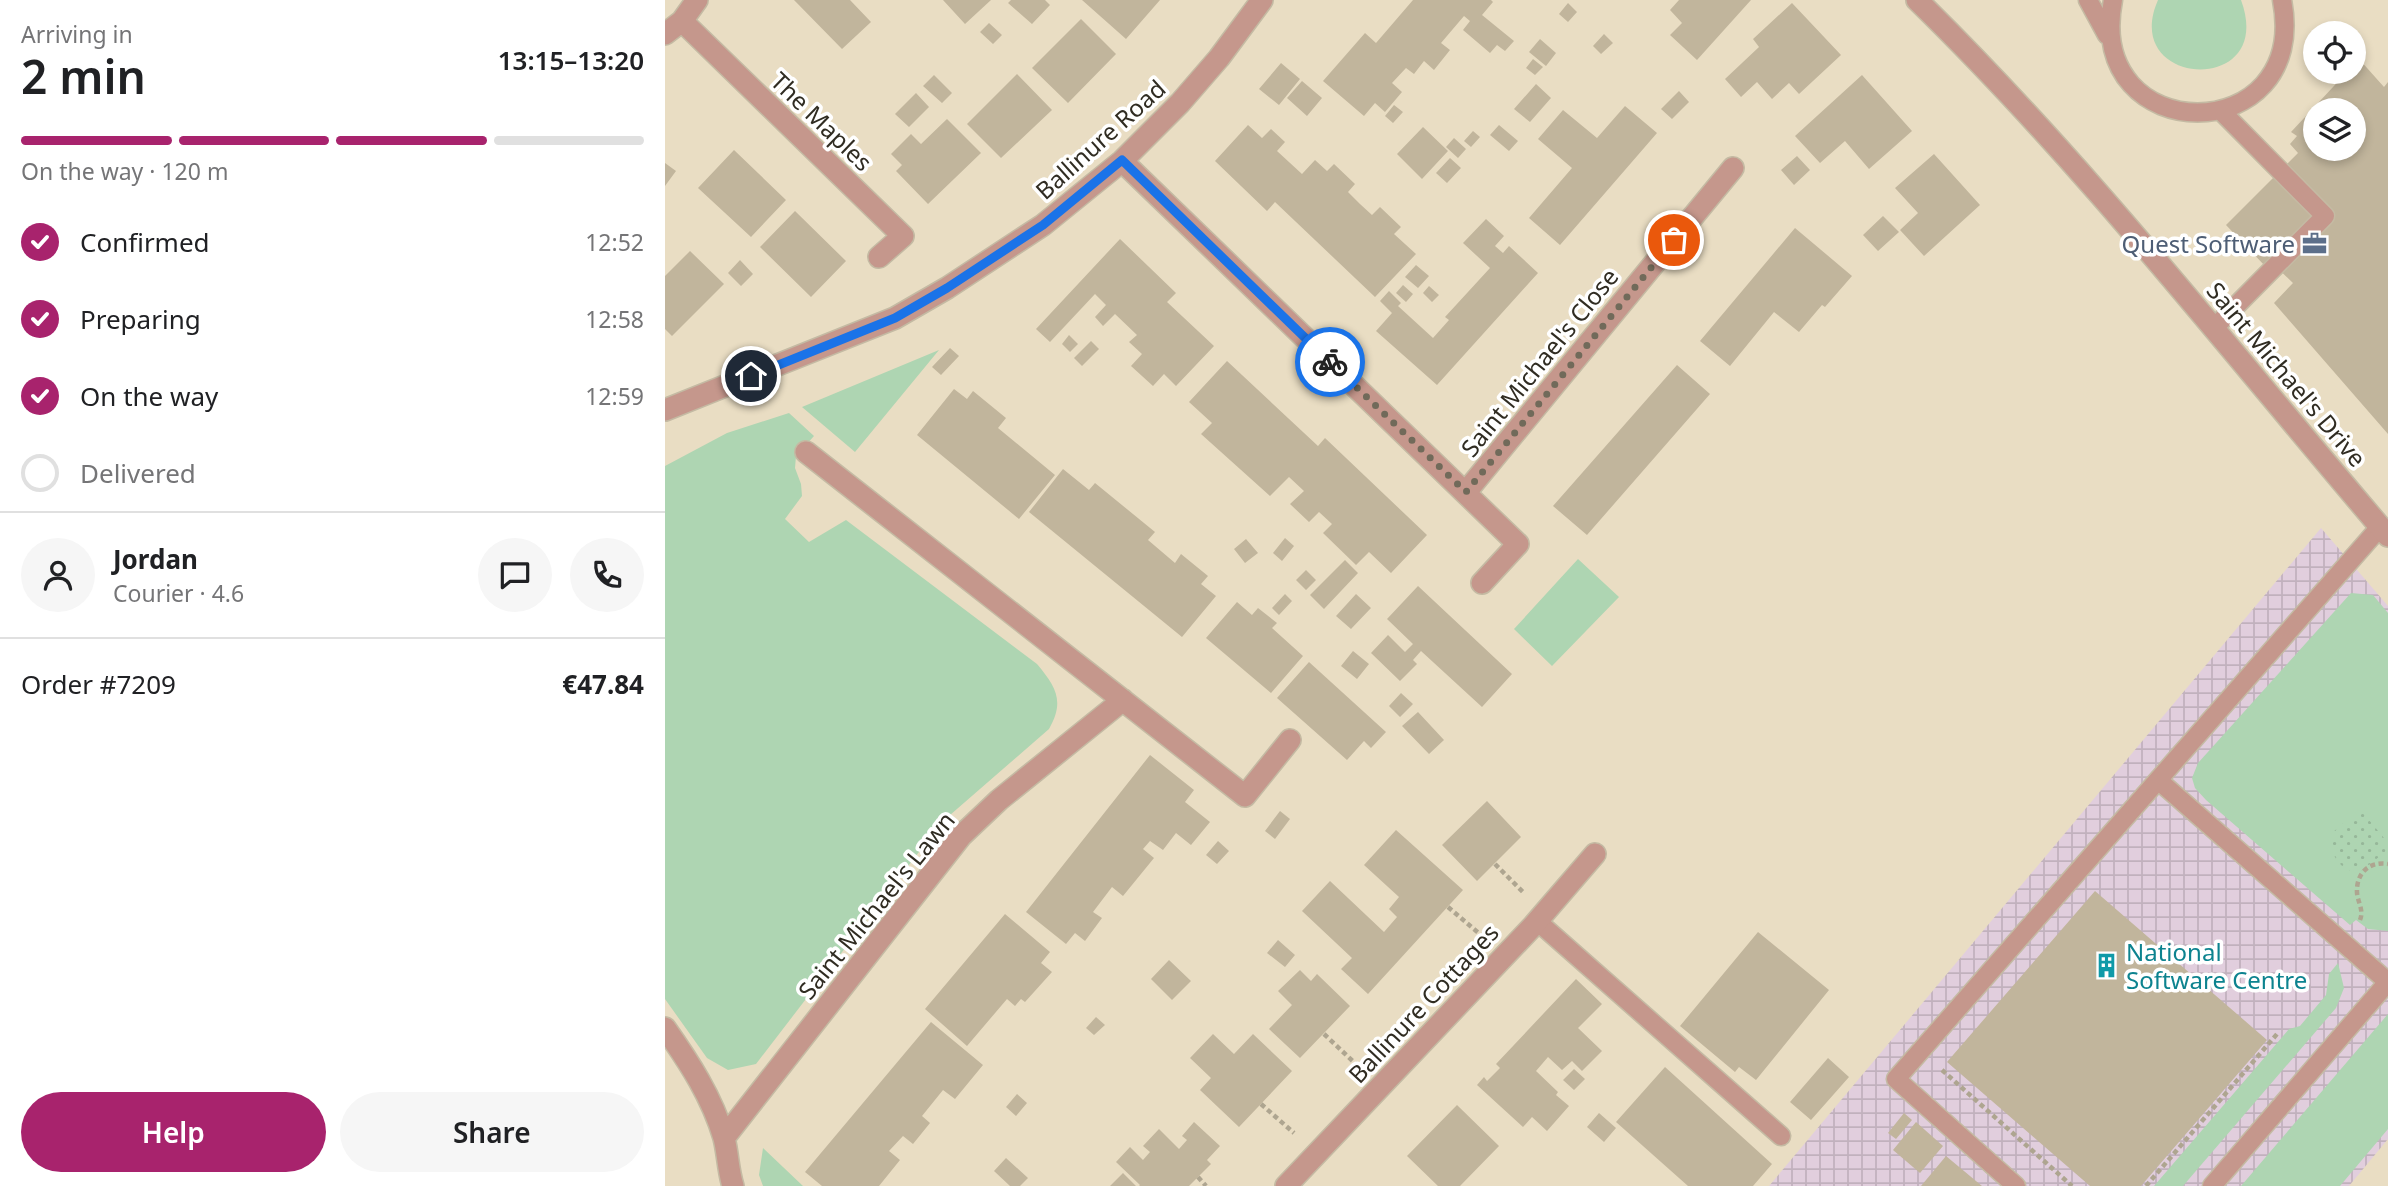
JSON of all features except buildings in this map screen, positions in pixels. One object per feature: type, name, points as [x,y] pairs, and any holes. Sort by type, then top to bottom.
[{"type":"street","points":[[673,28],[697,0]]},
{"type":"street","name":"Ballinure Road","points":[[665,410],[885,322],[947,288],[1043,225],[1122,160],[1180,103],[1219,58],[1262,0]]},
{"type":"street","name":"Saint Michael's Drive","points":[[1917,0],[1997,82],[2215,327],[2384,531]]},
{"type":"street","name":"The Maples","points":[[673,28],[903,236],[879,257]]},
{"type":"street","name":"Saint Michael's Close","points":[[1122,160],[1518,544],[1482,583]]},
{"type":"street","name":"Saint Michael's Close","points":[[1466,492],[1733,168]]},
{"type":"street","points":[[806,452],[1245,796],[1290,740]]},
{"type":"street","name":"Saint Michael's Lawn","points":[[724,1138],[961,836],[999,800],[1123,700]]},
{"type":"street","name":"Ballinure Cottages","points":[[1286,1186],[1537,921],[1595,854]]},
{"type":"street","points":[[665,1028],[700,1082],[724,1138],[733,1186]]},
{"type":"lane","points":[[2088,0],[2110,42],[2115,59],[2136,89],[2167,108],[2203,114],[2221,111],[2248,99],[2269,78],[2282,52],[2287,23],[2298,0]]},
{"type":"lane","points":[[2110,42],[2109,20],[2113,0]]},
{"type":"lane","points":[[2282,0],[2287,23]]},
{"type":"lane","points":[[2215,327],[2325,216],[2221,111]]},
{"type":"lane","points":[[2016,1186],[1896,1079],[2158,779],[2384,531]]},
{"type":"lane","points":[[2158,779],[2388,982],[2212,1186]]},
{"type":"lane","points":[[1537,921],[1781,1136]]},
{"type":"path","points":[[1495,864],[1528,898]]},
{"type":"path","points":[[2358,928],[2362,915],[2358,880],[2370,865],[2388,864]]},
{"type":"path","points":[[1448,906],[1487,942]]},
{"type":"path","points":[[1324,1034],[1364,1072]]},
{"type":"path","points":[[2146,1186],[2277,1034]]},
{"type":"path","points":[[1939,1067],[2071,1186]]},
{"type":"path","points":[[1261,1104],[1300,1139]]},
{"type":"path","points":[[1198,1177],[1206,1186]]},
{"type":"shaded area","points":[[2321,528],[2388,606],[2388,1139],[2349,1186],[1769,1186]]},
{"type":"green space","points":[[2158,0],[2241,0],[2246,31],[2238,53],[2220,66],[2198,69],[2177,64],[2160,51],[2152,29]]},
{"type":"green space","points":[[939,350],[855,452],[802,407]]},
{"type":"green space","points":[[789,413],[814,436],[796,456],[795,468],[802,496],[785,519],[809,542],[846,520],[1037,664],[1053,687],[1057,710],[1049,729],[942,822],[756,1064],[728,1070],[707,1058],[665,999],[665,466],[727,433]]},
{"type":"green space","points":[[1578,559],[1619,597],[1552,666],[1514,629]]},
{"type":"green space","points":[[2351,593],[2373,595],[2388,613],[2388,931],[2368,929],[2356,920],[2350,925],[2206,800],[2195,788],[2192,778],[2198,763]]},
{"type":"green space","points":[[2360,809],[2388,843],[2388,850],[2358,873],[2340,864],[2331,841],[2332,833]]},
{"type":"green space","points":[[2338,963],[2344,988],[2336,1008],[2183,1186],[2154,1186],[2289,1029],[2300,1026],[2326,995],[2329,974]]},
{"type":"green space","points":[[2388,1014],[2388,1129],[2340,1186],[2241,1186]]},
{"type":"green space","points":[[763,1148],[803,1186],[763,1186],[759,1175]]},
{"type":"way so far","points":[[1330,362],[1466,492],[1674,240]]},
{"type":"place","name":"Quest Software","points":[[2315,243]]},
{"type":"place","name":"National Software Centre","points":[[2106,965]]},
{"type":"route","points":[[751,376],[895,318],[947,288],[1043,225],[1122,160],[1330,362]]}]
